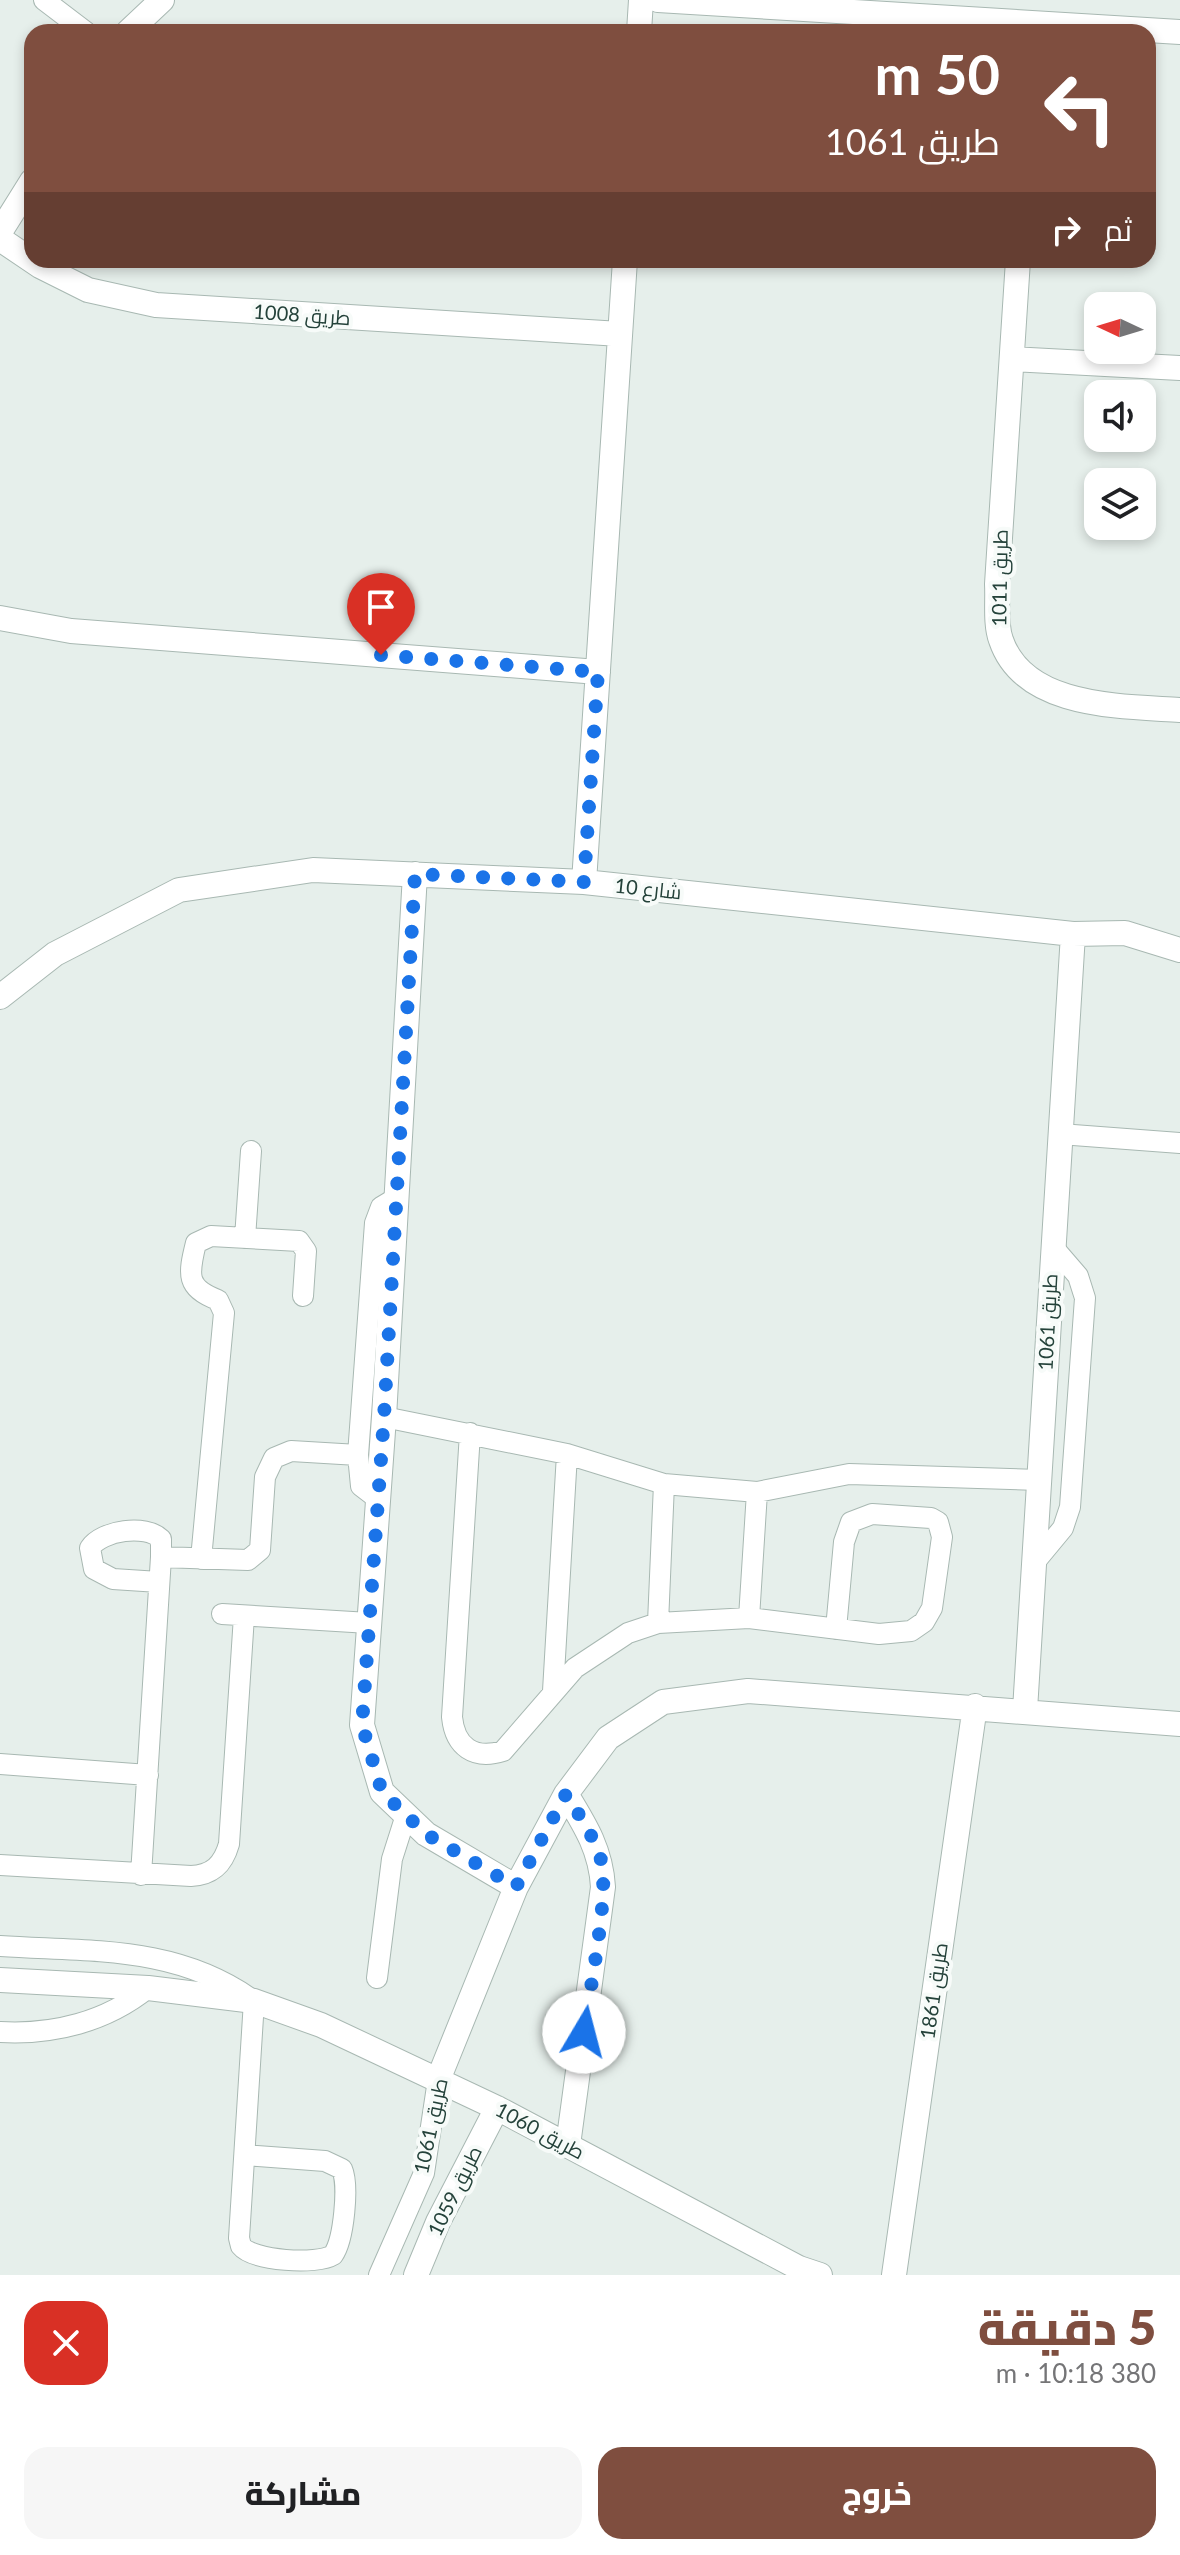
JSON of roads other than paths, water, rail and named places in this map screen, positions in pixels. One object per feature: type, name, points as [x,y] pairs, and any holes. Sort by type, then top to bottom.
[{"type":"street","points":[[136,24],[162,0]]},
{"type":"street","points":[[640,24],[641,0]]},
{"type":"street","points":[[658,0],[987,24]]},
{"type":"street","points":[[1156,31],[1180,32]]},
{"type":"street","points":[[0,232],[24,194]]},
{"type":"street","name":"طريق 1008","points":[[0,239],[24,255]]},
{"type":"street","name":"طريق 1008","points":[[44,268],[88,290],[156,305],[620,334]]},
{"type":"street","points":[[584,882],[624,268]]},
{"type":"street","name":"طريق 1011","points":[[1018,268],[997,584],[999,636],[1008,658],[1025,677],[1069,697],[1180,710]]},
{"type":"street","points":[[1013,359],[1180,368]]},
{"type":"street","points":[[0,618],[71,631],[598,672]]},
{"type":"street","name":"شارع 10","points":[[0,997],[55,954],[179,890],[313,870],[584,882],[1073,934],[1125,933],[1180,950]]},
{"type":"street","points":[[415,874],[384,1417],[362,1725],[382,1792],[426,1834],[516,1887]]},
{"type":"street","name":"طريق 1061","points":[[1025,1710],[1073,934]]},
{"type":"street","name":"طريق 1061","points":[[438,2080],[516,1887],[566,1794],[608,1738],[663,1702],[748,1691],[1180,1724]]},
{"type":"street","name":"طريق 1861","points":[[894,2275],[975,1706]]},
{"type":"street","points":[[566,1794],[593,1837],[602,1862],[603,1887],[568,2145]]},
{"type":"street","name":"طريق 1060","points":[[0,1980],[148,1988],[254,2001],[321,2025],[497,2108],[799,2268],[820,2275]]},
{"type":"street","name":"طريق 1059","points":[[416,2275],[438,2222],[497,2108]]},
{"type":"lane","points":[[44,0],[76,24]]},
{"type":"lane","points":[[1060,1134],[1180,1143]]},
{"type":"lane","points":[[245,1238],[251,1151]]},
{"type":"lane","points":[[378,1499],[361,1486],[358,1455],[375,1223],[381,1207],[396,1198]]},
{"type":"lane","points":[[201,1559],[224,1313],[218,1300],[195,1289],[196,1243],[206,1236],[293,1240],[303,1245],[303,1296]]},
{"type":"lane","points":[[1034,1563],[1063,1528],[1070,1507],[1085,1298],[1078,1276],[1053,1247]]},
{"type":"lane","points":[[384,1417],[567,1454],[664,1484],[757,1492],[849,1474],[1039,1480]]},
{"type":"lane","points":[[470,1433],[452,1717],[454,1732],[461,1745],[474,1753],[489,1755],[503,1751],[553,1691],[600,1649],[658,1623],[749,1618],[836,1629],[895,1635],[911,1631],[924,1622],[935,1592],[942,1537],[938,1522],[931,1518],[872,1514],[851,1522],[844,1542],[836,1629]]},
{"type":"lane","points":[[161,1557],[242,1561],[260,1550],[265,1477],[274,1458],[291,1451],[358,1455]]},
{"type":"lane","points":[[553,1691],[567,1454]]},
{"type":"lane","points":[[658,1623],[664,1484]]},
{"type":"lane","points":[[749,1618],[757,1492]]},
{"type":"lane","points":[[141,1875],[161,1557],[161,1539],[152,1533],[106,1533],[90,1548],[94,1569],[102,1576],[159,1582]]},
{"type":"lane","points":[[222,1614],[369,1623]]},
{"type":"lane","points":[[0,1865],[141,1875],[202,1875],[221,1864],[226,1855],[244,1616]]},
{"type":"lane","points":[[0,1764],[148,1775]]},
{"type":"lane","points":[[377,1978],[388,1882],[406,1815]]},
{"type":"lane","name":"طريق 1060","points":[[0,1946],[174,1960],[230,1983],[254,2001]]},
{"type":"lane","points":[[0,2032],[40,2032],[72,2026],[113,2011],[148,1988]]},
{"type":"lane","points":[[245,2155],[325,2161],[342,2169],[346,2186],[339,2241],[333,2255],[318,2260],[260,2257],[246,2252],[239,2238],[254,2001]]},
{"type":"lane","name":"طريق 1061","points":[[379,2275],[424,2173],[438,2080]]}]
